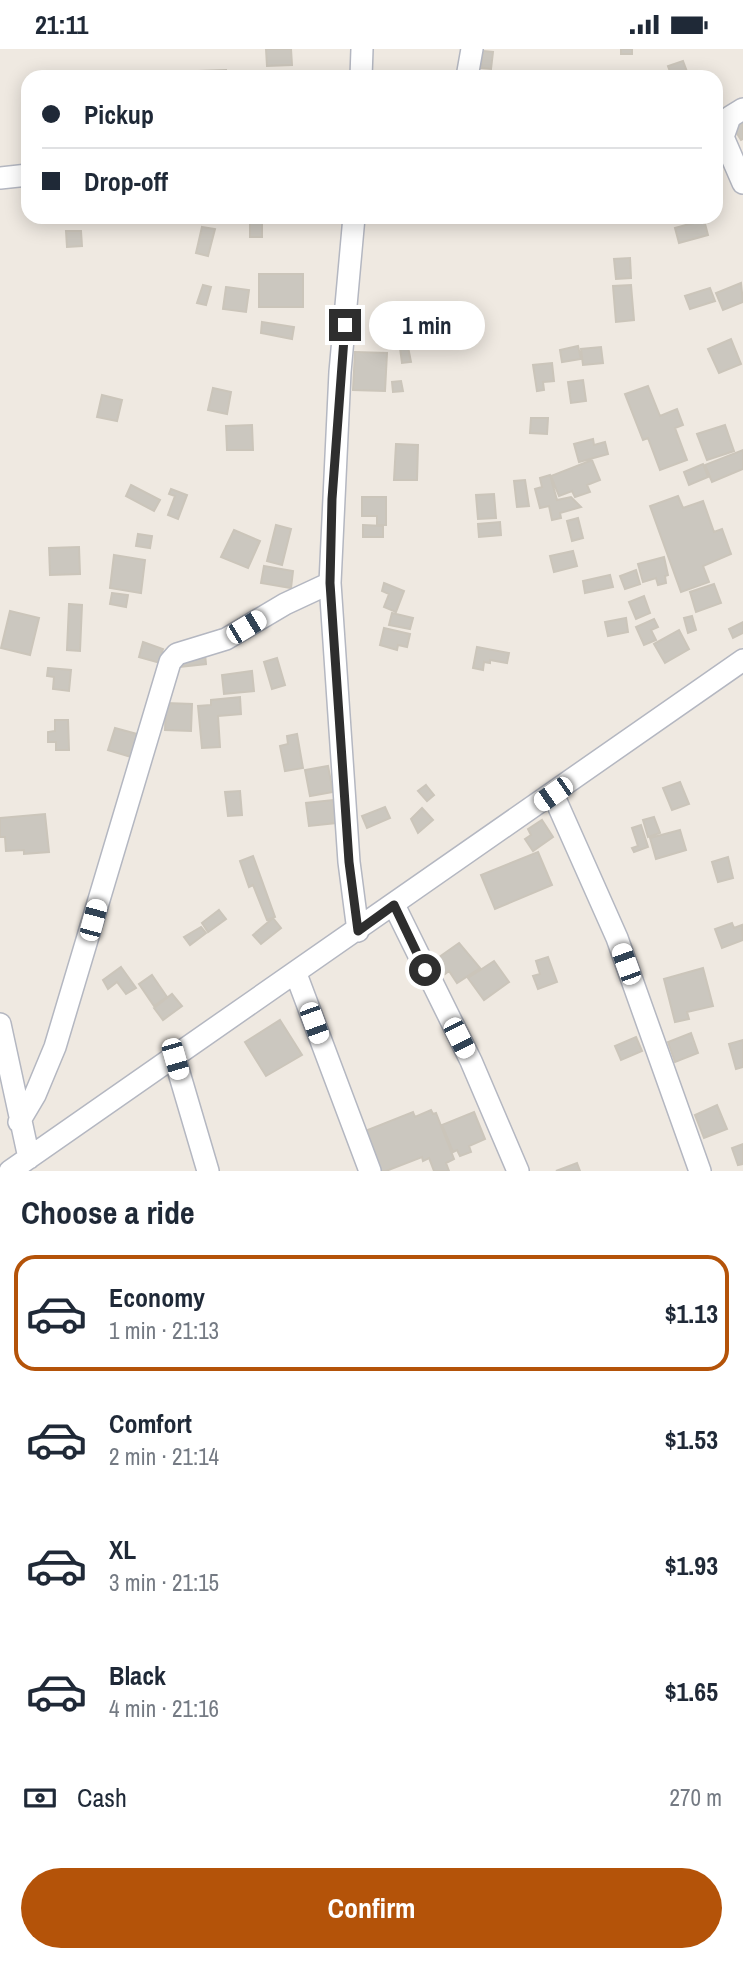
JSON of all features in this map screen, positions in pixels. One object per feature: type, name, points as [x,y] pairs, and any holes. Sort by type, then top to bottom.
[{"type":"street","points":[[361,70],[362,49]]},
{"type":"street","points":[[468,70],[472,49]]},
{"type":"street","points":[[723,132],[730,117],[743,109]]},
{"type":"street","points":[[723,145],[743,183]]},
{"type":"street","points":[[0,178],[21,176]]},
{"type":"street","points":[[353,224],[340,372],[330,583],[349,862],[358,931]]},
{"type":"street","points":[[19,1122],[35,1095],[59,1034],[170,662],[177,654],[226,639],[285,604],[330,583]]},
{"type":"street","points":[[10,1171],[175,1059],[743,660]]},
{"type":"street","points":[[553,794],[617,939],[700,1171]]},
{"type":"street","points":[[394,905],[471,1061],[518,1171]]},
{"type":"street","points":[[296,974],[370,1171]]},
{"type":"street","points":[[0,1024],[2,1051],[29,1158]]},
{"type":"street","points":[[175,1059],[208,1171]]},
{"type":"building","points":[[266,49],[291,49],[292,65],[267,66]]},
{"type":"building","points":[[621,49],[632,49],[632,54],[621,54]]},
{"type":"building","points":[[483,51],[493,52],[491,69],[481,68]]},
{"type":"building","points":[[683,61],[686,70],[669,70],[668,66]]},
{"type":"building","points":[[743,122],[743,139],[741,140],[733,127]]},
{"type":"building","points":[[250,224],[262,224],[262,237],[250,237]]},
{"type":"building","points":[[705,224],[708,235],[679,243],[675,228]]},
{"type":"building","points":[[202,227],[215,229],[208,256],[196,253]]},
{"type":"building","points":[[66,231],[81,231],[82,246],[67,247]]},
{"type":"building","points":[[630,258],[631,278],[616,279],[614,259]]},
{"type":"building","points":[[259,274],[303,274],[303,307],[259,307]]},
{"type":"building","points":[[741,283],[743,302],[723,310],[716,293]]},
{"type":"building","points":[[203,285],[211,287],[206,305],[197,303]]},
{"type":"building","points":[[631,285],[634,320],[616,322],[613,286]]},
{"type":"building","points":[[226,287],[249,290],[246,312],[223,309]]},
{"type":"building","points":[[710,288],[715,301],[690,309],[685,296]]},
{"type":"building","points":[[262,322],[294,327],[292,339],[261,333]]},
{"type":"building","points":[[731,339],[741,364],[719,373],[708,349]]},
{"type":"building","points":[[578,346],[581,359],[562,362],[560,350]]},
{"type":"building","points":[[408,347],[411,362],[402,363],[400,348]]},
{"type":"building","points":[[601,347],[603,363],[583,365],[581,349]]},
{"type":"building","points":[[355,352],[387,353],[385,391],[353,390]]},
{"type":"building","points":[[552,363],[554,381],[543,382],[544,390],[537,391],[533,365]]},
{"type":"building","points":[[583,380],[586,401],[571,403],[568,382]]},
{"type":"building","points":[[401,381],[403,391],[393,392],[392,382]]},
{"type":"building","points":[[648,386],[660,416],[677,409],[683,425],[675,428],[687,460],[660,470],[648,438],[643,440],[625,394]]},
{"type":"building","points":[[213,388],[231,392],[227,414],[208,410]]},
{"type":"building","points":[[102,395],[122,400],[117,421],[97,417]]},
{"type":"building","points":[[531,418],[548,418],[547,434],[530,433]]},
{"type":"building","points":[[252,425],[253,450],[227,450],[226,426]]},
{"type":"building","points":[[725,425],[734,451],[707,460],[697,434]]},
{"type":"building","points":[[593,439],[594,445],[605,442],[608,454],[579,462],[574,444]]},
{"type":"building","points":[[396,444],[418,445],[417,480],[394,480]]},
{"type":"building","points":[[743,450],[743,469],[712,482],[705,465]]},
{"type":"building","points":[[592,460],[600,480],[587,485],[590,492],[575,497],[572,491],[559,496],[551,476]]},
{"type":"building","points":[[703,464],[708,477],[689,485],[684,472]]},
{"type":"building","points":[[550,475],[557,500],[571,497],[581,507],[560,513],[561,518],[552,520],[549,506],[540,508],[535,489],[542,487],[540,478]]},
{"type":"building","points":[[525,480],[529,506],[517,507],[514,481]]},
{"type":"building","points":[[131,485],[160,500],[154,511],[126,496]]},
{"type":"building","points":[[171,489],[187,495],[178,519],[168,515],[175,496],[169,494]]},
{"type":"building","points":[[494,494],[496,518],[478,519],[476,495]]},
{"type":"building","points":[[678,496],[683,508],[703,501],[714,532],[722,529],[731,554],[703,566],[709,582],[681,592],[650,506]]},
{"type":"building","points":[[362,497],[386,497],[386,525],[377,525],[377,516],[362,516]]},
{"type":"building","points":[[578,518],[583,538],[572,541],[567,521]]},
{"type":"building","points":[[500,522],[501,535],[479,537],[478,524]]},
{"type":"building","points":[[276,525],[291,529],[282,565],[267,561]]},
{"type":"building","points":[[363,525],[383,526],[383,537],[363,537]]},
{"type":"building","points":[[234,530],[260,541],[248,568],[221,557]]},
{"type":"building","points":[[138,534],[152,536],[150,548],[136,546]]},
{"type":"building","points":[[79,547],[80,574],[50,575],[49,548]]},
{"type":"building","points":[[573,551],[577,566],[554,572],[550,556]]},
{"type":"building","points":[[114,555],[145,560],[141,593],[110,588]]},
{"type":"building","points":[[664,557],[668,575],[665,576],[666,583],[658,585],[656,578],[643,582],[638,564]]},
{"type":"building","points":[[264,566],[293,571],[291,588],[261,583]]},
{"type":"building","points":[[636,570],[640,584],[625,589],[620,576]]},
{"type":"building","points":[[610,575],[613,587],[585,593],[583,581]]},
{"type":"building","points":[[384,583],[404,591],[396,612],[384,607],[389,594],[382,591]]},
{"type":"building","points":[[714,584],[721,603],[696,612],[690,592]]},
{"type":"building","points":[[112,593],[128,595],[126,607],[110,604]]},
{"type":"building","points":[[644,596],[650,613],[636,619],[629,602]]},
{"type":"building","points":[[69,604],[82,605],[80,651],[67,650]]},
{"type":"building","points":[[10,611],[39,618],[30,655],[1,648]]},
{"type":"building","points":[[392,613],[413,618],[410,629],[389,625]]},
{"type":"building","points":[[692,616],[696,630],[688,633],[684,618]]},
{"type":"building","points":[[626,618],[628,632],[608,636],[605,622]]},
{"type":"building","points":[[654,619],[658,627],[651,630],[656,640],[644,645],[636,627]]},
{"type":"building","points":[[743,622],[743,633],[733,638],[729,629]]},
{"type":"building","points":[[384,628],[410,634],[407,647],[398,645],[397,650],[380,645]]},
{"type":"building","points":[[679,630],[689,649],[665,663],[654,644]]},
{"type":"building","points":[[143,642],[167,653],[164,664],[139,657]]},
{"type":"building","points":[[477,647],[509,653],[507,663],[490,660],[490,663],[484,662],[483,670],[473,668]]},
{"type":"building","points":[[205,654],[206,664],[180,667],[179,656]]},
{"type":"building","points":[[277,658],[285,685],[272,689],[264,662]]},
{"type":"building","points":[[48,668],[71,670],[69,691],[53,689],[54,677],[47,676]]},
{"type":"building","points":[[252,671],[254,691],[224,694],[222,675]]},
{"type":"building","points":[[240,697],[241,714],[218,716],[220,747],[202,748],[198,706],[211,705],[211,700]]},
{"type":"building","points":[[166,703],[192,704],[191,731],[165,730]]},
{"type":"building","points":[[55,720],[68,720],[69,750],[56,750],[56,742],[48,742],[48,732],[55,731]]},
{"type":"building","points":[[115,728],[137,734],[131,757],[108,750]]},
{"type":"building","points":[[297,734],[303,768],[285,771],[280,746],[288,744],[287,736]]},
{"type":"building","points":[[328,766],[333,792],[310,796],[305,770]]},
{"type":"building","points":[[680,782],[689,804],[672,810],[663,788]]},
{"type":"building","points":[[426,785],[434,795],[427,801],[418,791]]},
{"type":"building","points":[[240,791],[242,815],[228,816],[225,792]]},
{"type":"building","points":[[333,800],[336,823],[309,826],[306,803]]},
{"type":"building","points":[[385,807],[390,818],[367,828],[362,816]]},
{"type":"building","points":[[422,808],[433,820],[418,833],[411,819]]},
{"type":"building","points":[[45,814],[49,852],[24,854],[24,850],[6,851],[5,837],[0,837],[0,818]]},
{"type":"building","points":[[654,817],[660,833],[648,837],[643,820]]},
{"type":"building","points":[[542,820],[553,837],[533,851],[525,839],[531,835],[528,829]]},
{"type":"building","points":[[641,825],[648,847],[634,852],[632,848],[638,846],[632,828]]},
{"type":"building","points":[[680,830],[686,850],[656,859],[650,838]]},
{"type":"building","points":[[538,852],[552,885],[495,909],[481,875]]},
{"type":"building","points":[[253,856],[275,917],[267,920],[253,885],[249,887],[240,861]]},
{"type":"building","points":[[728,857],[733,878],[718,882],[712,862]]},
{"type":"building","points":[[219,910],[226,919],[208,932],[202,923]]},
{"type":"building","points":[[273,918],[281,928],[261,944],[253,935]]},
{"type":"building","points":[[732,923],[734,928],[742,925],[743,940],[722,948],[715,929]]},
{"type":"building","points":[[201,927],[206,933],[190,945],[184,937]]},
{"type":"building","points":[[459,943],[480,968],[457,983],[449,971],[445,974],[435,960]]},
{"type":"building","points":[[548,957],[557,982],[538,989],[533,976],[540,974],[536,961]]},
{"type":"building","points":[[494,961],[509,982],[484,1000],[468,978]]},
{"type":"building","points":[[121,967],[136,988],[126,994],[117,982],[108,989],[103,980]]},
{"type":"building","points":[[703,968],[713,1006],[687,1012],[689,1019],[675,1022],[664,979]]},
{"type":"building","points":[[152,975],[167,997],[154,1006],[139,984]]},
{"type":"building","points":[[172,994],[182,1006],[163,1020],[154,1008]]},
{"type":"building","points":[[280,1020],[302,1055],[266,1076],[245,1042]]},
{"type":"building","points":[[691,1033],[698,1053],[675,1062],[668,1042]]},
{"type":"building","points":[[636,1037],[642,1051],[621,1060],[615,1046]]},
{"type":"building","points":[[743,1040],[743,1067],[736,1069],[729,1044]]},
{"type":"building","points":[[717,1105],[727,1129],[704,1138],[695,1115]]},
{"type":"building","points":[[431,1110],[433,1114],[436,1113],[454,1159],[446,1163],[449,1171],[434,1171],[429,1158],[423,1161],[422,1157],[386,1171],[375,1171],[360,1133],[413,1112],[415,1117]]},
{"type":"building","points":[[474,1112],[485,1139],[469,1146],[471,1152],[460,1156],[457,1150],[453,1152],[442,1125]]},
{"type":"building","points":[[743,1144],[743,1164],[738,1165],[732,1148]]},
{"type":"building","points":[[577,1163],[580,1171],[556,1171]]},
{"type":"route","points":[[345,325],[332,499],[330,583],[349,862],[358,931],[394,905],[425,970]]}]
